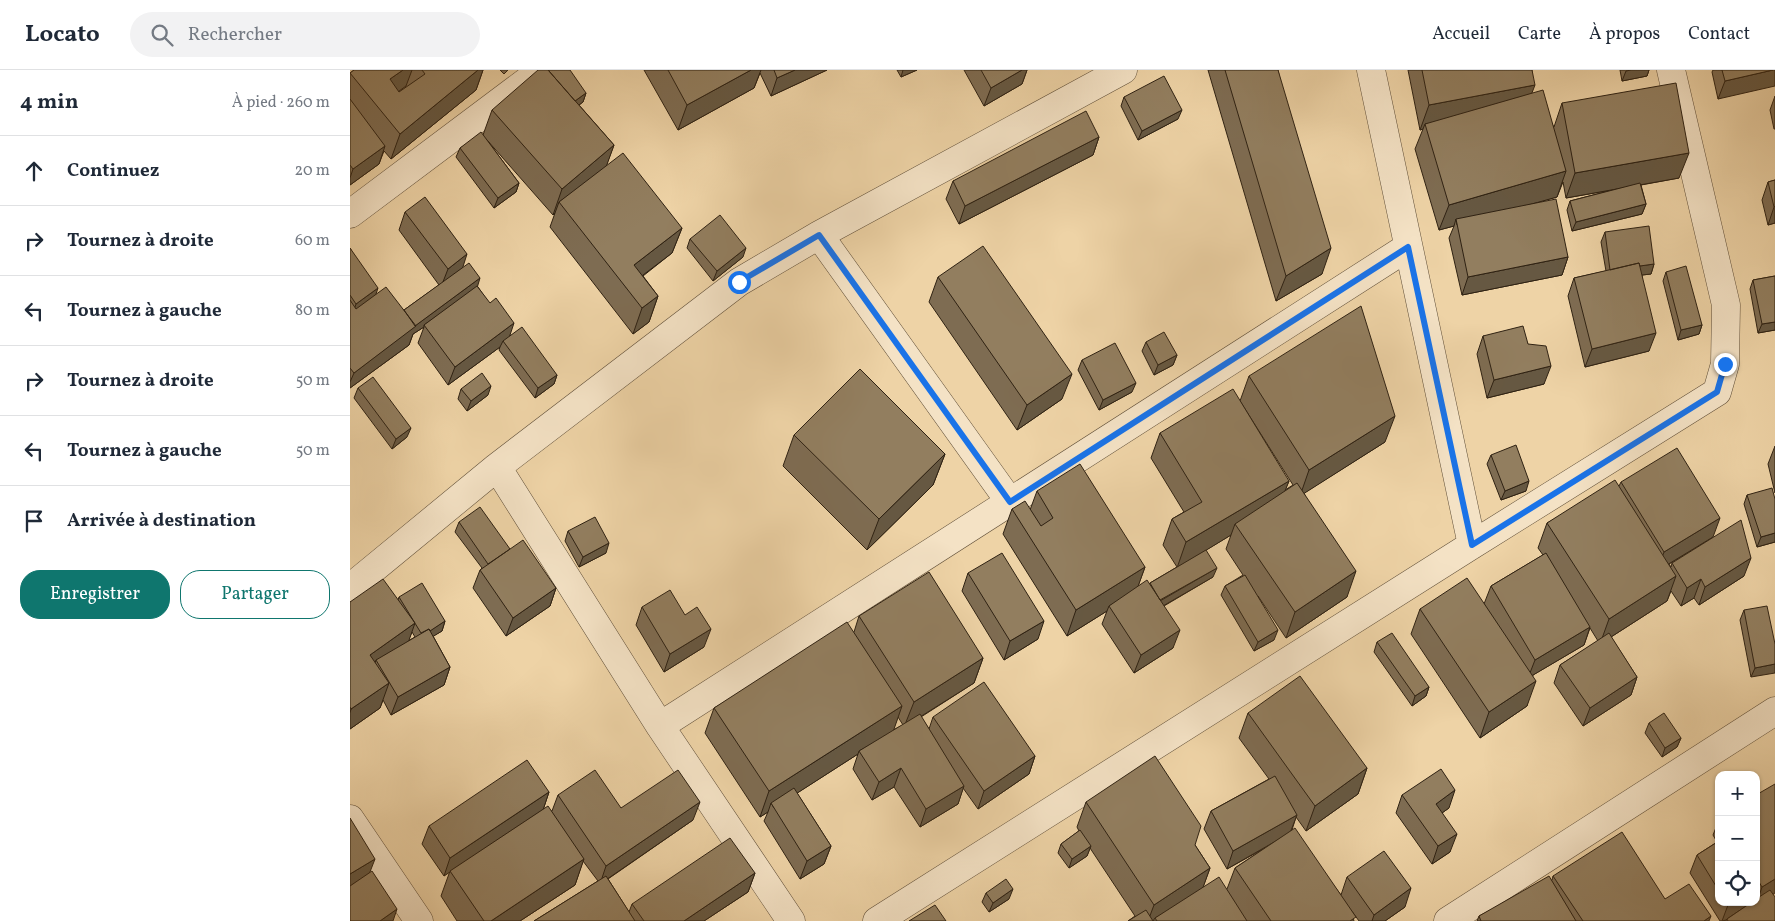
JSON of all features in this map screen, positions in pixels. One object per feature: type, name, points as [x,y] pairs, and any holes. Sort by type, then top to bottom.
[{"type":"street","points":[[350,214],[542,70]]},
{"type":"street","points":[[350,588],[497,467],[739,282],[819,235],[1123,70]]},
{"type":"street","points":[[1371,70],[1472,545]]},
{"type":"street","points":[[877,921],[1717,392],[1725,364],[1726,305],[1671,70]]},
{"type":"street","points":[[819,235],[1010,502]]},
{"type":"street","points":[[660,726],[1408,247]]},
{"type":"street","points":[[497,467],[660,726],[791,921]]},
{"type":"street","points":[[1448,921],[1775,711]]},
{"type":"street","points":[[350,819],[419,921]]},
{"type":"building","points":[[354,70],[403,70],[390,79],[399,92],[425,74],[422,70],[478,70],[400,134],[350,73]]},
{"type":"building","points":[[538,70],[548,70],[614,145],[562,189],[492,110]]},
{"type":"building","points":[[549,70],[570,70],[586,93],[575,101]]},
{"type":"building","points":[[668,70],[751,70],[687,105]]},
{"type":"building","points":[[774,70],[795,70],[777,78]]},
{"type":"building","points":[[981,70],[1022,70],[991,88]]},
{"type":"building","points":[[1225,70],[1278,70],[1331,248],[1286,276]]},
{"type":"building","points":[[1422,70],[1532,70],[1535,85],[1429,105]]},
{"type":"building","points":[[1722,70],[1773,70],[1725,81]]},
{"type":"building","points":[[1164,76],[1182,110],[1142,131],[1124,97]]},
{"type":"building","points":[[1676,83],[1689,153],[1575,173],[1562,103]]},
{"type":"building","points":[[1543,90],[1566,171],[1449,205],[1425,124]]},
{"type":"building","points":[[350,99],[385,146],[353,169],[350,165]]},
{"type":"building","points":[[1086,111],[1099,137],[965,206],[953,181]]},
{"type":"building","points":[[481,132],[519,183],[498,198],[460,148]]},
{"type":"building","points":[[623,153],[682,228],[634,265],[658,296],[642,308],[559,202]]},
{"type":"building","points":[[1775,180],[1775,206],[1774,207],[1768,182]]},
{"type":"building","points":[[1640,183],[1646,204],[1576,222],[1570,201]]},
{"type":"building","points":[[425,197],[467,254],[448,269],[405,212]]},
{"type":"building","points":[[1556,199],[1568,257],[1468,277],[1456,219]]},
{"type":"building","points":[[720,215],[746,248],[717,271],[690,239]]},
{"type":"building","points":[[1649,226],[1654,264],[1640,266],[1639,263],[1610,270],[1605,232]]},
{"type":"building","points":[[983,246],[1072,374],[1027,405],[938,277]]},
{"type":"building","points":[[350,248],[378,288],[356,304],[350,295]]},
{"type":"building","points":[[469,263],[480,278],[415,326],[404,310]]},
{"type":"building","points":[[1639,263],[1656,333],[1592,349],[1574,278]]},
{"type":"building","points":[[1686,266],[1702,325],[1681,330],[1666,272]]},
{"type":"building","points":[[1775,276],[1775,322],[1762,324],[1753,280]]},
{"type":"building","points":[[477,286],[490,303],[496,298],[514,323],[455,367],[424,325]]},
{"type":"building","points":[[386,287],[416,326],[354,373],[350,368],[350,300],[356,309]]},
{"type":"building","points":[[1361,306],[1395,416],[1309,470],[1249,376]]},
{"type":"building","points":[[1523,326],[1528,344],[1546,346],[1551,366],[1494,380],[1483,336]]},
{"type":"building","points":[[522,327],[557,375],[538,388],[503,341]]},
{"type":"building","points":[[1164,332],[1177,355],[1158,365],[1146,342]]},
{"type":"building","points":[[1115,343],[1136,383],[1103,400],[1082,360]]},
{"type":"building","points":[[860,369],[945,454],[879,519],[794,435]]},
{"type":"building","points":[[482,373],[491,386],[471,401],[461,389]]},
{"type":"building","points":[[373,377],[411,428],[396,439],[358,388]]},
{"type":"building","points":[[1233,389],[1289,481],[1186,542],[1172,519],[1202,502],[1160,433]]},
{"type":"building","points":[[1516,445],[1529,481],[1505,491],[1491,455]]},
{"type":"building","points":[[1677,448],[1720,518],[1664,552],[1621,482]]},
{"type":"building","points":[[1080,464],[1145,567],[1076,610],[1012,509],[1025,501],[1041,526],[1053,518],[1037,491]]},
{"type":"building","points":[[1615,480],[1676,576],[1609,619],[1547,523]]},
{"type":"building","points":[[1297,483],[1356,571],[1295,612],[1235,524]]},
{"type":"building","points":[[1772,488],[1775,499],[1775,533],[1761,537],[1747,495]]},
{"type":"building","points":[[480,507],[510,549],[488,564],[459,522]]},
{"type":"building","points":[[595,517],[609,543],[583,557],[568,531]]},
{"type":"building","points":[[1741,520],[1751,558],[1705,587],[1701,579],[1687,588],[1672,563]]},
{"type":"building","points":[[523,540],[556,588],[513,618],[480,570]]},
{"type":"building","points":[[1206,550],[1217,568],[1160,600],[1150,583]]},
{"type":"building","points":[[1002,553],[1044,621],[1010,641],[968,573]]},
{"type":"building","points":[[1546,553],[1590,627],[1535,660],[1491,586]]},
{"type":"building","points":[[929,572],[983,658],[914,702],[859,616]]},
{"type":"building","points":[[1245,575],[1278,630],[1258,642],[1225,586]]},
{"type":"building","points":[[1467,578],[1536,681],[1489,712],[1420,609]]},
{"type":"building","points":[[383,579],[415,623],[370,655],[389,683],[351,709],[350,602]]},
{"type":"building","points":[[1147,580],[1180,630],[1141,655],[1109,606]]},
{"type":"building","points":[[422,583],[445,621],[430,631],[429,629],[421,633],[399,597]]},
{"type":"building","points":[[670,590],[685,615],[697,607],[711,629],[670,654],[642,607]]},
{"type":"building","points":[[1767,606],[1775,644],[1775,664],[1755,668],[1744,610]]},
{"type":"building","points":[[847,622],[902,706],[769,791],[714,708]]},
{"type":"building","points":[[429,629],[450,667],[398,697],[376,660]]},
{"type":"building","points":[[1392,633],[1429,687],[1415,696],[1377,642]]},
{"type":"building","points":[[1609,633],[1637,677],[1590,708],[1560,665]]},
{"type":"building","points":[[1300,676],[1367,768],[1315,806],[1248,713]]},
{"type":"building","points":[[984,682],[1035,756],[984,791],[933,717]]},
{"type":"building","points":[[1664,713],[1681,738],[1665,748],[1649,723]]},
{"type":"building","points":[[920,714],[964,786],[926,809],[901,768],[879,782],[859,751]]},
{"type":"building","points":[[1155,756],[1201,826],[1195,845],[1210,868],[1154,905],[1086,802]]},
{"type":"building","points":[[527,760],[549,792],[450,858],[429,826]]},
{"type":"building","points":[[1441,769],[1455,790],[1436,804],[1457,834],[1438,846],[1402,795]]},
{"type":"building","points":[[595,770],[621,808],[678,770],[700,802],[606,866],[558,795]]},
{"type":"building","points":[[1275,776],[1297,815],[1233,851],[1211,811]]},
{"type":"building","points":[[1775,784],[1775,879],[1762,887],[1760,884],[1760,793]]},
{"type":"building","points":[[794,788],[831,846],[807,861],[771,803]]},
{"type":"building","points":[[548,806],[584,859],[491,921],[484,921],[450,871]]},
{"type":"building","points":[[350,818],[375,859],[350,874]]},
{"type":"building","points":[[1295,828],[1356,917],[1350,921],[1271,921],[1235,868]]},
{"type":"building","points":[[1080,830],[1091,846],[1072,859],[1061,844]]},
{"type":"building","points":[[1622,832],[1665,899],[1689,884],[1711,916],[1704,921],[1583,921],[1553,876]]},
{"type":"building","points":[[730,838],[755,873],[684,921],[644,921],[632,904]]},
{"type":"building","points":[[1715,844],[1715,884],[1697,855]]},
{"type":"building","points":[[1384,851],[1411,888],[1374,915],[1347,877]]},
{"type":"building","points":[[372,871],[397,909],[380,921],[350,921],[350,886]]},
{"type":"building","points":[[606,876],[635,921],[534,921]]},
{"type":"building","points":[[1549,876],[1576,921],[1481,921],[1479,916]]},
{"type":"building","points":[[1219,877],[1247,921],[1157,921],[1155,918]]},
{"type":"building","points":[[1006,879],[1013,889],[993,903],[986,893]]},
{"type":"building","points":[[1770,890],[1775,897],[1775,921],[1728,921],[1727,919],[1746,906],[1760,906],[1760,896]]},
{"type":"building","points":[[935,905],[946,921],[909,921]]},
{"type":"building","points":[[1146,910],[1153,921],[1128,921]]},
{"type":"route","points":[[739,282],[819,235],[1010,502],[1408,247],[1472,545],[1717,392],[1725,364]]}]
